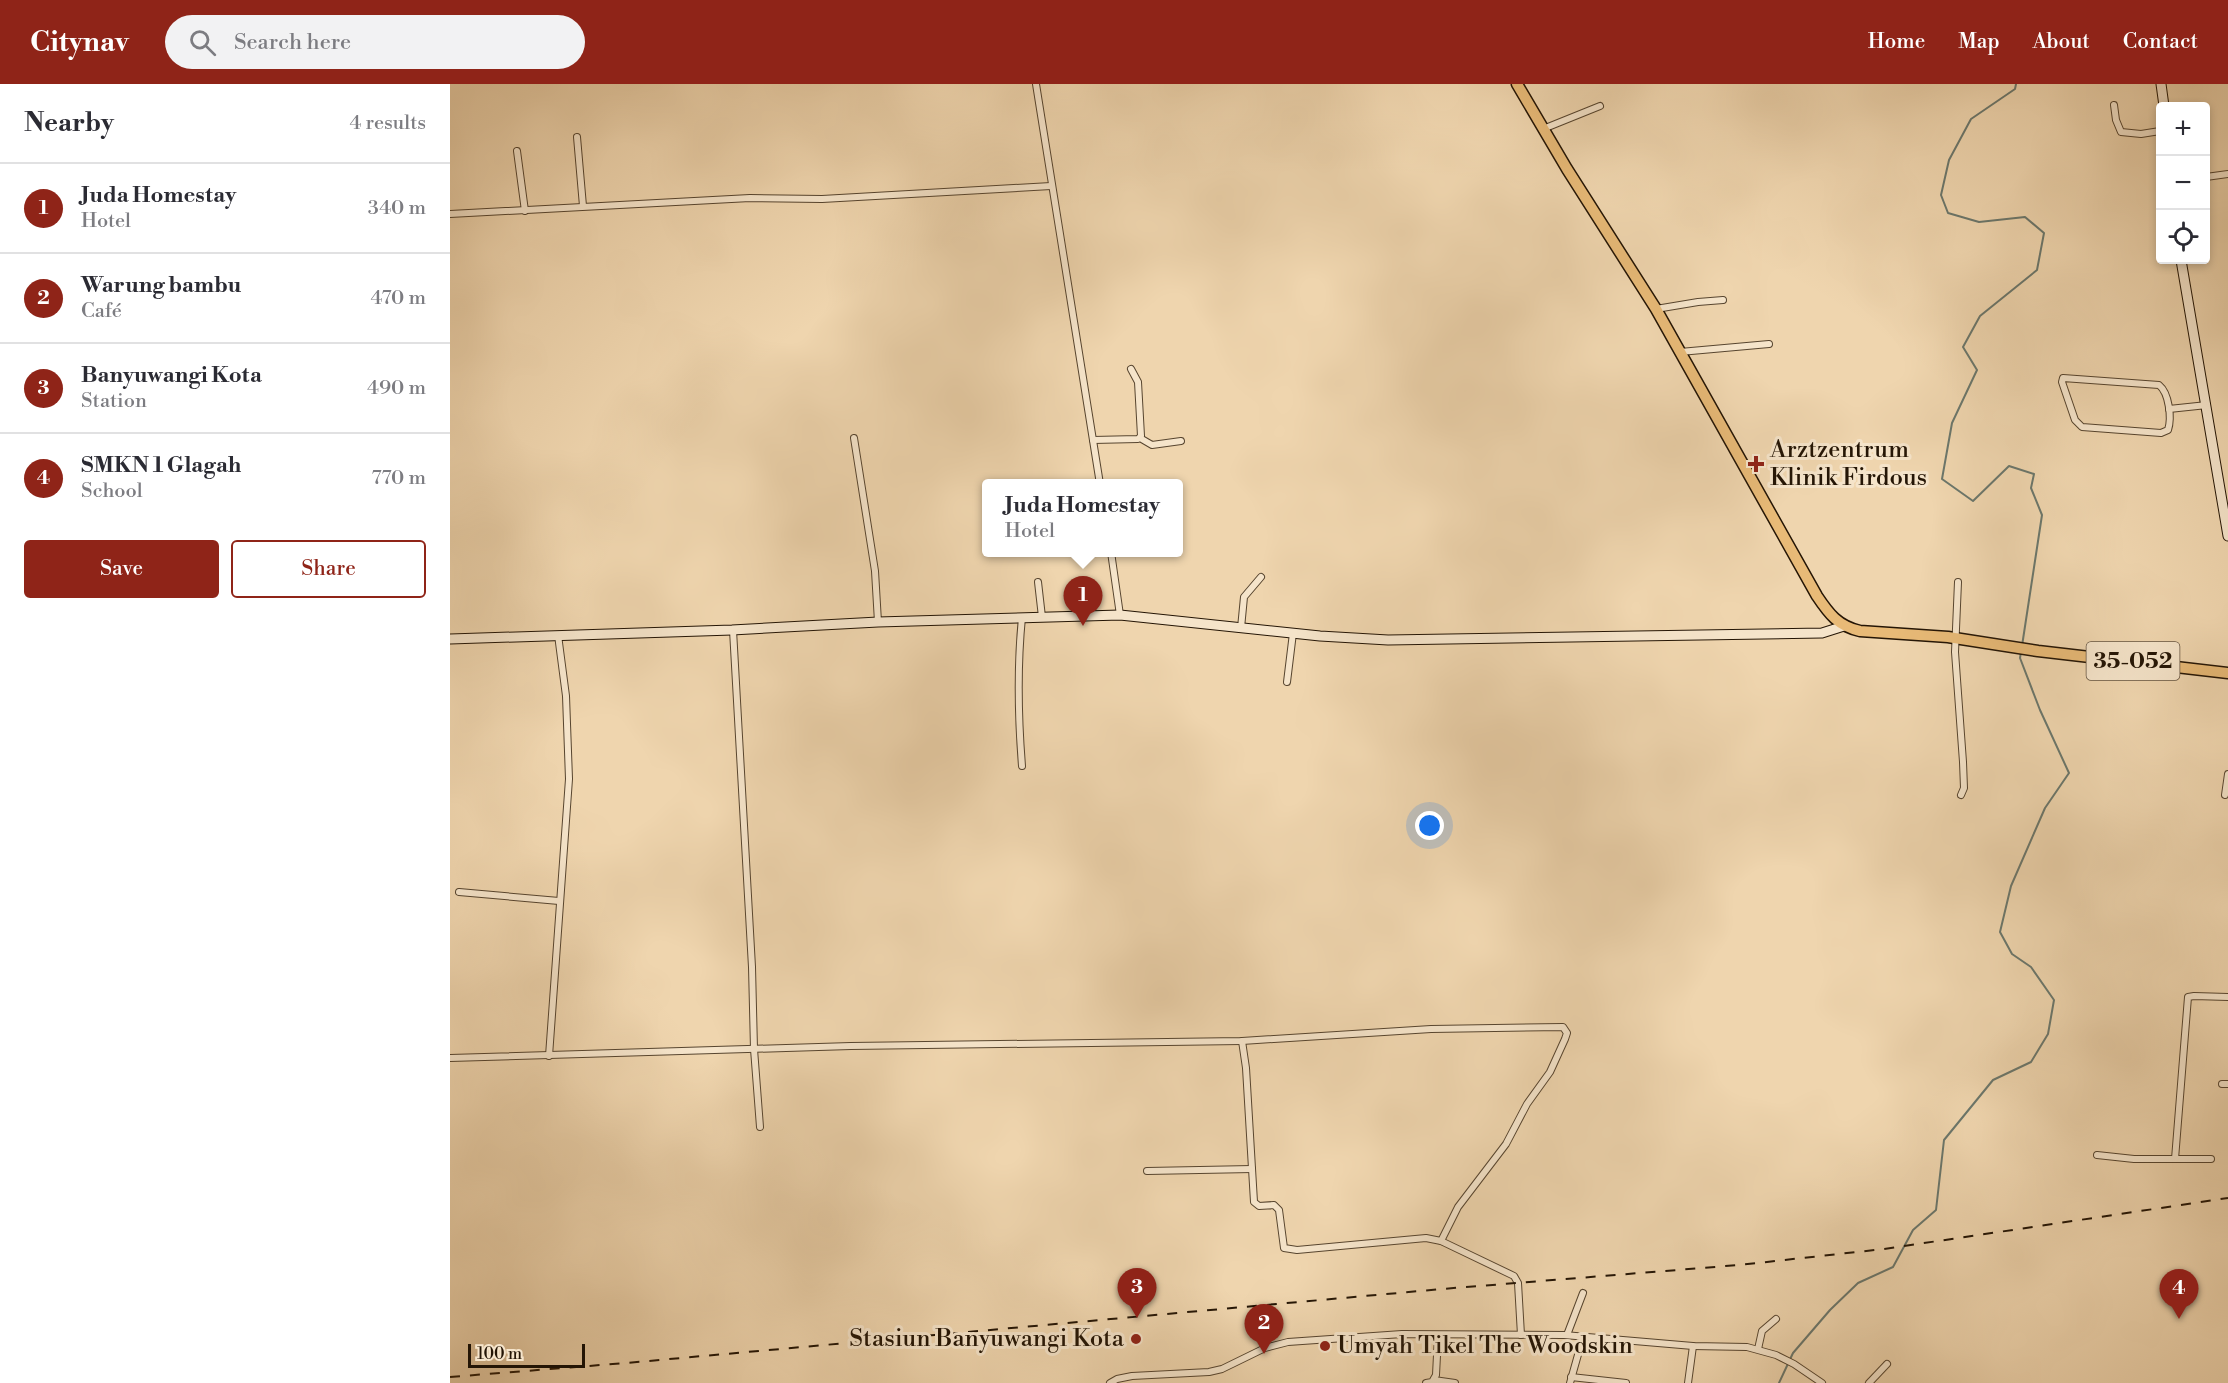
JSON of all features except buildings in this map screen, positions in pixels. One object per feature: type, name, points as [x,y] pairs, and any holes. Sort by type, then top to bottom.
[{"type":"main road","points":[[1517,84],[1656,309],[1817,596],[1830,615],[1844,626]]},
{"type":"main road","name":"35-052","points":[[1844,626],[1868,632],[1956,638],[2038,651],[2228,673]]},
{"type":"street","points":[[1036,84],[1099,479]]},
{"type":"street","points":[[2162,84],[2164,102]]},
{"type":"street","points":[[2114,105],[2116,120],[2121,132],[2128,134],[2156,131]]},
{"type":"street","points":[[1543,129],[1600,106]]},
{"type":"street","points":[[577,137],[583,206]]},
{"type":"street","points":[[517,151],[525,211]]},
{"type":"street","points":[[2210,176],[2228,174]]},
{"type":"street","points":[[450,214],[750,198],[822,199],[1052,186]]},
{"type":"street","points":[[2182,264],[2228,536]]},
{"type":"street","points":[[1656,309],[1723,300]]},
{"type":"street","points":[[1680,352],[1769,344]]},
{"type":"street","points":[[1131,369],[1138,382],[1140,438]]},
{"type":"street","points":[[2063,378],[2159,385],[2164,390],[2169,409],[2169,426],[2165,432],[2082,427],[2073,415],[2062,380],[2063,378]]},
{"type":"street","points":[[2169,409],[2207,405]]},
{"type":"street","points":[[854,438],[875,571],[878,622]]},
{"type":"street","points":[[1093,440],[1140,438],[1152,445],[1181,441]]},
{"type":"street","points":[[1112,557],[1120,615]]},
{"type":"street","points":[[1241,628],[1244,597],[1261,577]]},
{"type":"street","points":[[1038,582],[1042,617]]},
{"type":"street","points":[[1958,582],[1956,683],[1964,788],[1961,795]]},
{"type":"street","points":[[450,639],[1120,615],[1293,633],[1388,640],[1822,633],[1844,626]]},
{"type":"street","points":[[1022,618],[1018,658],[1022,766]]},
{"type":"street","points":[[733,630],[752,967],[754,1049],[760,1126]]},
{"type":"street","points":[[1287,682],[1293,633]]},
{"type":"street","points":[[549,1056],[568,779],[566,696],[558,635]]},
{"type":"street","points":[[2225,795],[2228,774]]},
{"type":"street","points":[[459,892],[559,902]]},
{"type":"street","points":[[2175,1159],[2187,999],[2189,996],[2228,997]]},
{"type":"street","points":[[450,1058],[754,1049],[1242,1041],[1431,1029],[1563,1027],[1567,1033],[1550,1072],[1527,1104],[1506,1144],[1458,1207],[1441,1241]]},
{"type":"street","points":[[1242,1041],[1246,1068],[1254,1202],[1259,1206],[1274,1205],[1278,1208],[1282,1244],[1286,1249],[1425,1238],[1441,1241],[1514,1276],[1518,1282],[1521,1335]]},
{"type":"street","points":[[2097,1155],[2134,1159],[2211,1159]]},
{"type":"street","points":[[1147,1171],[1252,1168]]},
{"type":"street","points":[[1567,1335],[1583,1293]]},
{"type":"street","points":[[1758,1349],[1762,1331],[1776,1319]]},
{"type":"street","points":[[1110,1383],[1131,1376],[1209,1372],[1222,1369],[1265,1348],[1288,1342],[1374,1335],[1567,1335],[1758,1349],[1794,1364],[1822,1383]]},
{"type":"street","points":[[1434,1380],[1438,1335]]},
{"type":"street","points":[[1583,1337],[1571,1380],[1626,1383]]},
{"type":"street","points":[[1688,1383],[1694,1346]]},
{"type":"street","points":[[1869,1383],[1887,1364]]},
{"type":"street","points":[[1426,1383],[1434,1380],[1455,1383]]},
{"type":"waterway","points":[[2016,84],[2015,89],[1971,119],[1949,160],[1941,195],[1948,213],[1979,222],[2025,217],[2044,233],[2037,270],[1980,316],[1963,347],[1977,370],[1952,423],[1942,479],[1973,501],[2009,466],[2034,474],[2031,488],[2042,515],[2022,646]]},
{"type":"waterway","points":[[1779,1383],[1793,1353],[1830,1310],[1858,1283],[1893,1267],[1913,1230],[1936,1210],[1944,1140],[1993,1080],[2031,1062],[2048,1034],[2054,1000],[2031,967],[2012,954],[2000,932],[2011,886],[2045,808],[2069,773],[2040,710],[2020,658],[2021,652]]},
{"type":"railway","points":[[450,1377],[1739,1265],[1884,1249],[2228,1198]]},
{"type":"place","name":"Arztzentrum Klinik Firdous","points":[[1756,464]]},
{"type":"place","name":"Juda Homestay","points":[[1083,626]]},
{"type":"place","name":"Banyuwangi Kota","points":[[1137,1318]]},
{"type":"place","name":"SMKN 1 Glagah","points":[[2179,1319]]},
{"type":"place","name":"Stasiun Banyuwangi Kota","points":[[1136,1339]]},
{"type":"place","name":"Umyah Tikel The Woodskin","points":[[1325,1346]]},
{"type":"place","name":"Warung bambu","points":[[1264,1354]]}]
